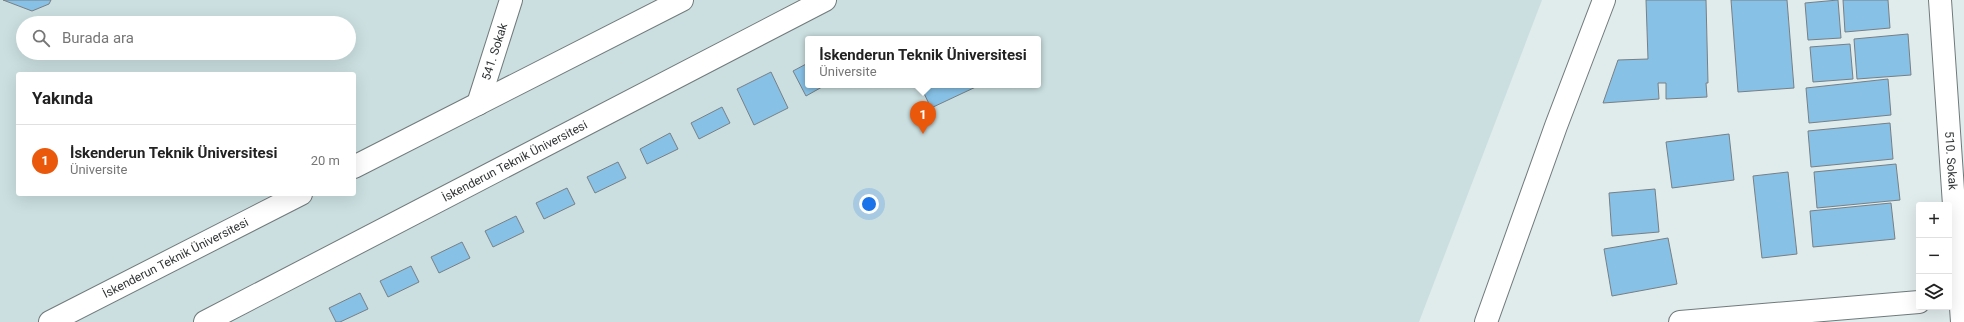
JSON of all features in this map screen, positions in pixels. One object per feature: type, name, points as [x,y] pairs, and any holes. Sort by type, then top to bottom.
[{"type":"street","name":"541. Sokak","points":[[478,104],[511,0]]},
{"type":"street","points":[[356,166],[682,0]]},
{"type":"street","name":"İskenderun Teknik Üniversitesi","points":[[205,322],[825,0]]},
{"type":"street","points":[[1486,322],[1556,126],[1604,0]]},
{"type":"street","name":"510. Sokak","points":[[1940,0],[1955,299],[1962,322]]},
{"type":"street","name":"İskenderun Teknik Üniversitesi","points":[[50,322],[296,196]]},
{"type":"street","points":[[1680,322],[1916,302]]},
{"type":"shaded area","points":[[0,0],[1542,0],[1419,322],[0,322]]},
{"type":"building","points":[[3,0],[51,0],[49,4],[32,11]]},
{"type":"building","points":[[1646,0],[1706,0],[1707,97],[1666,99],[1666,83],[1658,83],[1659,99],[1603,103],[1618,60],[1648,59]]},
{"type":"building","points":[[1731,0],[1787,0],[1794,88],[1738,92]]},
{"type":"building","points":[[1838,0],[1841,38],[1808,40],[1805,3]]},
{"type":"building","points":[[1843,0],[1888,0],[1890,28],[1845,32]]},
{"type":"building","points":[[1908,34],[1911,75],[1857,79],[1854,39]]},
{"type":"building","points":[[1850,44],[1853,79],[1813,82],[1810,47]]},
{"type":"building","points":[[805,65],[805,88],[820,88],[806,96],[793,71]]},
{"type":"building","points":[[771,72],[788,108],[754,125],[737,89]]},
{"type":"building","points":[[1888,79],[1891,115],[1809,123],[1806,88]]},
{"type":"building","points":[[921,88],[974,88],[931,108]]},
{"type":"building","points":[[722,107],[730,123],[699,139],[691,123]]},
{"type":"building","points":[[1890,123],[1893,159],[1811,167],[1808,131]]},
{"type":"building","points":[[670,133],[678,149],[647,164],[640,149]]},
{"type":"building","points":[[1729,134],[1734,180],[1672,188],[1666,142]]},
{"type":"building","points":[[618,162],[626,178],[595,193],[587,177]]},
{"type":"building","points":[[1896,164],[1900,200],[1817,208],[1814,172]]},
{"type":"building","points":[[1788,172],[1797,254],[1762,258],[1753,176]]},
{"type":"building","points":[[567,188],[575,204],[544,219],[536,203]]},
{"type":"building","points":[[1655,189],[1659,232],[1612,236],[1609,193]]},
{"type":"building","points":[[1891,203],[1895,239],[1813,247],[1810,211]]},
{"type":"building","points":[[516,216],[524,232],[493,247],[485,231]]},
{"type":"building","points":[[1668,238],[1677,284],[1612,296],[1604,249]]},
{"type":"building","points":[[462,242],[470,258],[439,273],[431,257]]},
{"type":"building","points":[[411,266],[419,282],[388,297],[380,281]]},
{"type":"building","points":[[360,293],[368,309],[340,322],[336,322],[329,308]]},
{"type":"place","name":"İskenderun Teknik Üniversitesi","points":[[923,134]]}]
